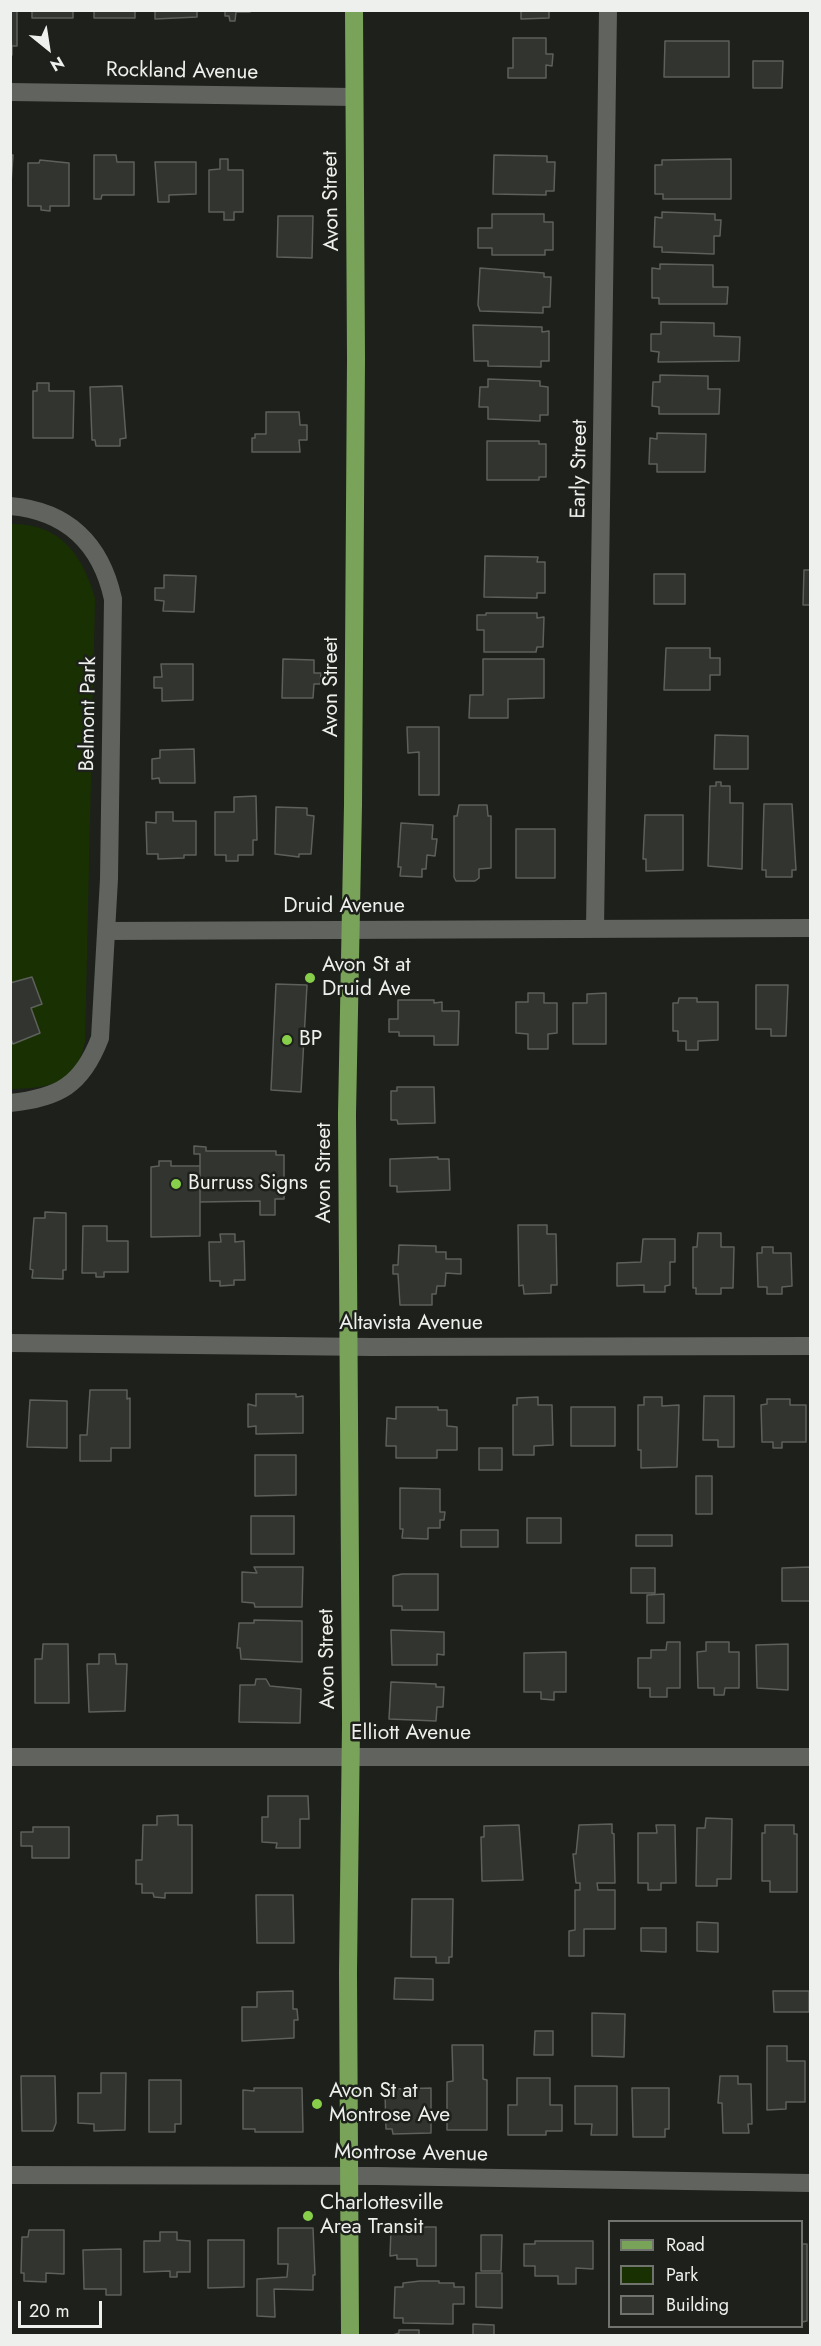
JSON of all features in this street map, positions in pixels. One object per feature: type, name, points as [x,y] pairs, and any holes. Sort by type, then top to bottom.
[{"type":"main road","name":"Avon Street","points":[[350,2336],[347,1114],[356,371],[354,10]]},
{"type":"street","name":"Early Street","points":[[595,929],[608,10]]},
{"type":"street","name":"Rockland Avenue","points":[[10,92],[353,97]]},
{"type":"street","name":"Belmont Park","points":[[10,506],[33,508],[58,518],[80,533],[97,554],[109,578],[113,599],[106,930]]},
{"type":"street","name":"Druid Avenue","points":[[106,930],[810,928]]},
{"type":"street","points":[[10,1102],[38,1100],[59,1092],[78,1078],[92,1060],[100,1038],[106,930]]},
{"type":"street","name":"Altavista Avenue","points":[[10,1343],[810,1346]]},
{"type":"street","name":"Elliott Avenue","points":[[10,1757],[810,1757]]},
{"type":"street","name":"Montrose Avenue","points":[[10,2175],[348,2176],[810,2182]]},
{"type":"green space","points":[[10,524],[43,529],[67,544],[83,568],[95,598],[85,1042],[81,1056],[68,1076],[49,1085],[11,1089]]},
{"type":"building","points":[[10,10],[17,10],[17,46],[12,46],[12,55]]},
{"type":"building","points":[[32,10],[73,10],[73,18],[32,18]]},
{"type":"building","points":[[94,10],[135,10],[135,18],[94,18]]},
{"type":"building","points":[[155,10],[197,10],[197,17],[155,19]]},
{"type":"building","points":[[210,10],[250,10],[250,12],[236,12],[235,21],[230,21],[229,16],[225,16],[225,11]]},
{"type":"building","points":[[521,10],[549,10],[549,18],[521,19]]},
{"type":"building","points":[[513,38],[546,38],[546,54],[553,54],[552,66],[546,65],[546,78],[508,78],[508,68],[513,68]]},
{"type":"building","points":[[665,41],[729,41],[729,77],[664,77]]},
{"type":"building","points":[[753,61],[783,61],[782,88],[753,88]]},
{"type":"building","points":[[10,155],[13,155],[10,197]]},
{"type":"building","points":[[94,155],[116,155],[117,162],[134,162],[134,195],[102,195],[101,199],[94,199]]},
{"type":"building","points":[[494,155],[547,156],[547,162],[555,162],[554,191],[546,191],[546,195],[493,194]]},
{"type":"building","points":[[220,159],[228,159],[228,170],[243,170],[243,212],[234,212],[234,220],[224,220],[224,212],[209,212],[209,170],[220,169]]},
{"type":"building","points":[[731,159],[731,199],[663,199],[663,194],[655,194],[655,165],[662,165],[662,160]]},
{"type":"building","points":[[40,160],[69,163],[69,206],[50,206],[50,211],[41,210],[41,206],[28,206],[28,163],[39,163]]},
{"type":"building","points":[[155,162],[196,162],[196,194],[169,195],[169,202],[158,202]]},
{"type":"building","points":[[662,212],[715,214],[715,220],[721,220],[720,236],[714,236],[714,254],[662,252],[662,247],[654,247],[655,217],[662,218]]},
{"type":"building","points":[[492,214],[544,214],[544,222],[553,222],[553,250],[545,250],[545,255],[492,255],[492,248],[478,248],[478,228],[492,228]]},
{"type":"building","points":[[278,216],[313,216],[312,258],[277,257]]},
{"type":"building","points":[[660,264],[713,265],[713,287],[728,287],[727,304],[659,304],[659,298],[652,298],[652,268],[660,269]]},
{"type":"building","points":[[480,268],[544,273],[544,277],[551,277],[550,307],[543,307],[543,313],[480,311],[478,305]]},
{"type":"building","points":[[661,322],[714,323],[714,336],[740,337],[739,361],[658,362],[659,352],[651,351],[651,334],[661,334]]},
{"type":"building","points":[[473,325],[542,327],[542,332],[549,331],[549,361],[541,361],[541,367],[488,366],[488,361],[474,361]]},
{"type":"building","points":[[660,375],[708,376],[708,389],[720,389],[719,414],[659,414],[659,407],[652,406],[653,382],[660,382]]},
{"type":"building","points":[[488,379],[540,381],[540,386],[548,387],[548,415],[540,415],[540,421],[488,419],[488,407],[479,407],[480,387],[488,387]]},
{"type":"building","points":[[37,383],[49,383],[49,391],[74,391],[73,438],[33,438],[33,391],[37,391]]},
{"type":"building","points":[[122,386],[126,438],[120,439],[120,446],[96,446],[95,440],[92,440],[90,387]]},
{"type":"building","points":[[266,412],[299,412],[300,425],[307,425],[307,440],[299,440],[300,452],[252,452],[252,438],[255,438],[255,434],[266,434]]},
{"type":"building","points":[[657,433],[706,434],[705,472],[657,472],[657,464],[649,464],[650,438],[657,439]]},
{"type":"building","points":[[487,441],[539,441],[539,444],[546,444],[546,477],[539,477],[539,480],[487,480]]},
{"type":"building","points":[[485,556],[538,557],[537,562],[545,562],[545,593],[537,593],[537,598],[484,597]]},
{"type":"building","points":[[804,570],[810,570],[810,605],[803,605]]},
{"type":"building","points":[[654,574],[685,574],[685,604],[654,604]]},
{"type":"building","points":[[164,575],[196,576],[194,612],[163,611],[164,601],[155,600],[155,588],[164,588]]},
{"type":"building","points":[[486,613],[537,613],[537,618],[544,617],[543,647],[537,647],[536,652],[484,652],[484,630],[477,630],[477,615],[486,615]]},
{"type":"building","points":[[666,648],[710,648],[710,658],[720,658],[720,675],[710,675],[710,690],[664,690]]},
{"type":"building","points":[[283,659],[314,660],[314,673],[321,673],[320,684],[314,684],[313,698],[282,698]]},
{"type":"building","points":[[483,659],[544,659],[544,698],[508,699],[508,718],[469,718],[470,695],[483,695]]},
{"type":"building","points":[[161,664],[193,664],[193,700],[162,701],[162,688],[154,688],[154,677],[162,677]]},
{"type":"building","points":[[407,727],[439,727],[439,795],[419,795],[419,752],[408,753]]},
{"type":"building","points":[[715,735],[748,736],[748,769],[714,769]]},
{"type":"building","points":[[194,749],[195,783],[160,783],[159,778],[152,779],[152,759],[160,758],[160,750]]},
{"type":"building","points":[[716,782],[721,782],[721,786],[730,786],[730,803],[743,803],[742,869],[708,866],[710,786],[716,786]]},
{"type":"building","points":[[256,796],[257,840],[253,840],[253,855],[238,855],[238,861],[226,861],[226,855],[215,855],[215,812],[234,812],[234,797]]},
{"type":"building","points":[[764,804],[792,804],[796,870],[792,870],[792,877],[766,877],[766,870],[762,870]]},
{"type":"building","points":[[459,805],[487,805],[488,816],[491,816],[491,868],[479,869],[479,878],[475,881],[456,881],[454,877],[454,816],[457,816]]},
{"type":"building","points":[[276,807],[307,808],[307,815],[314,816],[311,854],[299,854],[299,857],[275,854]]},
{"type":"building","points":[[156,812],[173,812],[173,821],[196,821],[196,855],[158,859],[158,854],[147,854],[146,822],[156,823]]},
{"type":"building","points":[[645,815],[683,815],[683,870],[646,871],[646,859],[643,859]]},
{"type":"building","points":[[401,823],[433,825],[432,839],[437,839],[435,856],[427,855],[426,869],[422,869],[422,877],[400,876],[401,867],[398,867]]},
{"type":"building","points":[[516,829],[555,829],[555,878],[516,878]]},
{"type":"building","points":[[32,977],[42,1004],[31,1008],[40,1033],[13,1044],[10,1037],[10,983]]},
{"type":"building","points":[[276,984],[307,985],[301,1092],[271,1090]]},
{"type":"building","points":[[756,985],[788,985],[786,1036],[771,1036],[771,1029],[756,1029]]},
{"type":"building","points":[[528,993],[544,993],[544,1003],[557,1003],[557,1033],[548,1034],[548,1049],[528,1049],[528,1034],[516,1033],[516,1002],[528,1002]]},
{"type":"building","points":[[606,993],[606,1044],[573,1044],[573,1003],[587,1003],[587,994]]},
{"type":"building","points":[[679,998],[697,998],[697,1002],[718,1002],[718,1040],[698,1041],[698,1050],[686,1050],[686,1041],[678,1041],[678,1031],[673,1031],[673,1003],[678,1003]]},
{"type":"building","points":[[398,1000],[434,1000],[434,1003],[442,1002],[442,1011],[459,1011],[458,1045],[434,1045],[434,1036],[399,1036],[399,1032],[389,1032],[389,1019],[398,1019]]},
{"type":"building","points":[[397,1087],[434,1087],[435,1123],[398,1124],[397,1120],[391,1120],[391,1091],[397,1091]]},
{"type":"building","points":[[194,1146],[206,1147],[206,1151],[276,1151],[276,1155],[284,1155],[284,1199],[275,1199],[275,1215],[260,1215],[260,1201],[200,1202],[200,1154],[194,1154]]},
{"type":"building","points":[[438,1157],[438,1159],[449,1159],[450,1190],[397,1192],[397,1186],[390,1186],[390,1159]]},
{"type":"building","name":"Burruss Signs","points":[[159,1161],[171,1161],[171,1166],[200,1166],[200,1236],[151,1237],[151,1167],[159,1166]]},
{"type":"building","points":[[45,1212],[66,1213],[66,1270],[63,1270],[63,1279],[32,1278],[33,1270],[30,1269],[34,1218],[45,1218]]},
{"type":"building","points":[[518,1225],[547,1225],[547,1234],[556,1234],[557,1285],[551,1285],[551,1293],[524,1294],[523,1285],[519,1286]]},
{"type":"building","points":[[83,1226],[107,1226],[107,1241],[128,1241],[128,1272],[104,1272],[104,1277],[96,1277],[96,1273],[82,1273]]},
{"type":"building","points":[[698,1233],[721,1233],[721,1247],[734,1247],[733,1288],[721,1288],[721,1294],[696,1294],[696,1288],[693,1288],[693,1247],[697,1247]]},
{"type":"building","points":[[220,1234],[235,1234],[235,1242],[244,1241],[245,1280],[234,1280],[234,1285],[220,1286],[220,1281],[210,1281],[209,1242],[221,1242]]},
{"type":"building","points":[[643,1239],[675,1239],[675,1262],[670,1262],[670,1285],[665,1286],[665,1292],[644,1292],[644,1285],[617,1286],[617,1263],[641,1262]]},
{"type":"building","points":[[399,1245],[436,1246],[436,1252],[446,1252],[446,1259],[461,1259],[461,1274],[446,1273],[445,1286],[437,1286],[436,1294],[432,1294],[432,1305],[400,1305],[398,1274],[393,1274],[393,1265],[398,1265]]},
{"type":"building","points":[[762,1247],[773,1247],[773,1253],[791,1253],[792,1286],[782,1287],[782,1294],[767,1294],[767,1287],[758,1287],[757,1253],[762,1253]]},
{"type":"building","points":[[90,1390],[127,1390],[127,1399],[130,1398],[130,1448],[111,1448],[111,1461],[80,1461],[80,1435],[87,1435]]},
{"type":"building","points":[[256,1394],[303,1396],[303,1433],[256,1434],[256,1426],[248,1427],[248,1404],[256,1406]]},
{"type":"building","points":[[704,1396],[734,1396],[734,1447],[718,1447],[718,1440],[703,1440]]},
{"type":"building","points":[[538,1397],[538,1405],[552,1405],[553,1445],[534,1446],[534,1455],[513,1455],[513,1405],[517,1405],[517,1398]]},
{"type":"building","points":[[644,1397],[662,1397],[662,1406],[679,1405],[677,1467],[641,1468],[641,1450],[638,1450],[638,1405],[644,1405]]},
{"type":"building","points":[[767,1399],[790,1399],[790,1405],[806,1405],[806,1442],[782,1442],[782,1448],[773,1448],[773,1442],[762,1442],[761,1405],[767,1404]]},
{"type":"building","points":[[30,1400],[67,1401],[67,1448],[27,1447]]},
{"type":"building","points":[[396,1407],[438,1407],[438,1410],[447,1410],[447,1426],[457,1427],[457,1450],[437,1450],[437,1458],[396,1458],[396,1446],[386,1446],[387,1418],[396,1419]]},
{"type":"building","points":[[571,1407],[615,1407],[615,1446],[571,1446]]},
{"type":"building","points":[[479,1448],[502,1448],[502,1470],[479,1470]]},
{"type":"building","points":[[255,1455],[296,1455],[296,1495],[255,1496]]},
{"type":"building","points":[[696,1476],[712,1476],[712,1514],[696,1514]]},
{"type":"building","points":[[400,1488],[440,1489],[440,1512],[445,1512],[444,1520],[440,1520],[440,1528],[428,1528],[428,1539],[402,1538]]},
{"type":"building","points":[[251,1516],[294,1516],[294,1554],[251,1554]]},
{"type":"building","points":[[527,1518],[561,1518],[561,1543],[527,1543]]},
{"type":"building","points":[[461,1530],[498,1530],[498,1547],[461,1547]]},
{"type":"building","points":[[636,1535],[672,1535],[672,1546],[636,1546]]},
{"type":"building","points":[[254,1567],[303,1567],[302,1607],[255,1607],[254,1603],[242,1602],[242,1572],[257,1573]]},
{"type":"building","points":[[810,1567],[810,1601],[782,1601],[782,1568]]},
{"type":"building","points":[[631,1568],[655,1568],[655,1593],[631,1593]]},
{"type":"building","points":[[438,1574],[438,1610],[402,1610],[402,1606],[393,1606],[393,1576]]},
{"type":"building","points":[[664,1594],[664,1623],[647,1623],[647,1595]]},
{"type":"building","points":[[254,1620],[302,1621],[302,1662],[241,1659],[240,1648],[237,1648],[239,1623],[254,1623]]},
{"type":"building","points":[[391,1630],[444,1632],[444,1655],[437,1654],[437,1665],[392,1665]]},
{"type":"building","points":[[667,1642],[680,1642],[680,1688],[667,1688],[667,1697],[650,1697],[650,1688],[638,1688],[638,1658],[651,1658],[651,1650],[666,1650]]},
{"type":"building","points":[[706,1642],[729,1642],[729,1652],[739,1652],[739,1688],[725,1688],[724,1695],[714,1695],[714,1688],[698,1688],[697,1652],[706,1651]]},
{"type":"building","points":[[43,1644],[68,1644],[69,1703],[35,1703],[35,1659],[42,1659]]},
{"type":"building","points":[[788,1644],[788,1690],[757,1688],[756,1645]]},
{"type":"building","points":[[566,1652],[566,1692],[554,1692],[554,1700],[541,1699],[541,1692],[524,1692],[524,1653]]},
{"type":"building","points":[[99,1654],[115,1654],[116,1664],[127,1664],[125,1711],[89,1712],[87,1664],[99,1664]]},
{"type":"building","points":[[256,1679],[266,1679],[270,1686],[301,1689],[300,1723],[239,1722],[240,1685],[255,1685]]},
{"type":"building","points":[[391,1682],[436,1684],[436,1687],[444,1687],[443,1707],[437,1707],[436,1721],[389,1719]]},
{"type":"building","points":[[268,1796],[308,1796],[309,1819],[300,1819],[300,1848],[276,1848],[277,1843],[262,1842],[262,1817],[268,1817]]},
{"type":"building","points":[[178,1815],[178,1825],[192,1825],[192,1893],[165,1893],[165,1898],[154,1897],[153,1893],[142,1893],[142,1884],[136,1884],[136,1860],[142,1860],[143,1825],[157,1825],[157,1816]]},
{"type":"building","points":[[706,1818],[732,1819],[731,1879],[717,1879],[717,1886],[696,1886],[697,1828],[705,1828]]},
{"type":"building","points":[[612,1824],[615,1883],[597,1883],[598,1890],[615,1890],[615,1929],[584,1929],[584,1956],[569,1956],[569,1931],[575,1930],[575,1890],[580,1890],[580,1883],[576,1883],[573,1854],[576,1854],[579,1825]]},
{"type":"building","points":[[519,1825],[523,1880],[482,1881],[481,1837],[484,1837],[484,1826]]},
{"type":"building","points":[[656,1825],[675,1825],[676,1883],[661,1883],[661,1890],[648,1890],[648,1883],[638,1883],[638,1833],[657,1833]]},
{"type":"building","points":[[765,1825],[794,1825],[794,1834],[797,1834],[797,1892],[770,1892],[770,1881],[762,1881],[762,1833],[765,1833]]},
{"type":"building","points":[[33,1827],[69,1827],[69,1858],[32,1858],[32,1846],[21,1846],[21,1832],[33,1832]]},
{"type":"building","points":[[256,1895],[293,1895],[294,1943],[257,1943]]},
{"type":"building","points":[[412,1899],[453,1899],[452,1957],[449,1957],[449,1963],[436,1963],[436,1957],[411,1957]]},
{"type":"building","points":[[697,1922],[718,1923],[718,1952],[697,1951]]},
{"type":"building","points":[[641,1928],[666,1928],[666,1952],[641,1951]]},
{"type":"building","points":[[395,1978],[433,1979],[433,2000],[394,1999]]},
{"type":"building","points":[[293,1991],[293,2009],[297,2009],[298,2020],[294,2020],[294,2038],[242,2041],[242,2007],[257,2007],[257,1992]]},
{"type":"building","points":[[773,1991],[809,1991],[809,2012],[774,2012]]},
{"type":"building","points":[[592,2013],[625,2014],[624,2057],[592,2056]]},
{"type":"building","points":[[535,2031],[553,2031],[553,2055],[534,2055]]},
{"type":"building","points":[[452,2045],[483,2045],[483,2079],[487,2080],[487,2130],[447,2130],[447,2082],[453,2081]]},
{"type":"building","points":[[767,2046],[787,2046],[787,2061],[805,2061],[805,2102],[786,2102],[786,2109],[767,2110]]},
{"type":"building","points":[[101,2073],[126,2073],[125,2130],[94,2131],[94,2124],[78,2123],[78,2093],[101,2093]]},
{"type":"building","points":[[21,2076],[55,2076],[56,2123],[53,2131],[22,2131]]},
{"type":"building","points":[[720,2076],[738,2076],[738,2084],[751,2084],[752,2124],[748,2124],[749,2133],[723,2133],[722,2103],[718,2103]]},
{"type":"building","points":[[517,2078],[550,2078],[550,2105],[562,2105],[562,2131],[546,2131],[546,2135],[508,2135],[508,2105],[517,2105]]},
{"type":"building","points":[[149,2080],[181,2080],[181,2124],[175,2124],[175,2132],[149,2132]]},
{"type":"building","points":[[575,2086],[617,2086],[617,2135],[591,2135],[592,2124],[575,2124]]},
{"type":"building","points":[[254,2088],[302,2088],[303,2132],[255,2132],[255,2129],[243,2129],[243,2090],[254,2091]]},
{"type":"building","points":[[431,2088],[431,2133],[393,2134],[392,2129],[386,2129],[385,2093],[393,2093],[393,2089]]},
{"type":"building","points":[[632,2088],[669,2088],[669,2129],[665,2129],[665,2137],[633,2137]]},
{"type":"building","points":[[396,2227],[436,2227],[436,2266],[417,2266],[417,2259],[397,2259],[397,2255],[390,2256],[391,2230],[396,2230]]},
{"type":"building","points":[[278,2228],[313,2228],[315,2275],[313,2275],[313,2290],[274,2289],[275,2317],[257,2316],[257,2279],[287,2277],[288,2264],[278,2264]]},
{"type":"building","points":[[29,2230],[64,2230],[64,2274],[46,2273],[46,2282],[24,2281],[24,2273],[21,2273],[22,2237],[28,2237]]},
{"type":"building","points":[[160,2232],[177,2232],[177,2240],[190,2241],[190,2272],[177,2272],[177,2277],[170,2277],[170,2271],[144,2272],[144,2241],[160,2241]]},
{"type":"building","points":[[481,2235],[502,2235],[501,2271],[481,2271]]},
{"type":"building","points":[[208,2240],[244,2240],[244,2287],[208,2288]]},
{"type":"building","points":[[535,2241],[593,2241],[593,2269],[576,2268],[576,2284],[558,2284],[558,2276],[535,2276],[535,2266],[524,2266],[524,2244],[535,2244]]},
{"type":"building","points":[[803,2244],[807,2244],[807,2321],[803,2322]]},
{"type":"building","points":[[121,2249],[121,2295],[106,2295],[106,2289],[84,2289],[83,2250]]},
{"type":"building","points":[[476,2273],[502,2273],[502,2308],[476,2307]]},
{"type":"building","points":[[420,2281],[454,2283],[454,2287],[464,2287],[464,2304],[453,2304],[453,2324],[403,2323],[403,2318],[394,2318],[395,2287],[403,2287],[403,2283]]},
{"type":"building","points":[[473,2324],[494,2325],[494,2336],[473,2336]]},
{"type":"building","points":[[399,2330],[419,2330],[419,2336],[390,2336],[399,2333]]},
{"type":"place","name":"Avon St at Druid Ave","points":[[310,978]]},
{"type":"place","name":"BP","points":[[287,1040]]},
{"type":"place","name":"Burruss Signs","points":[[176,1184]]},
{"type":"place","name":"Avon St at Montrose Ave","points":[[317,2104]]},
{"type":"place","name":"Charlottesville Area Transit","points":[[308,2216]]}]
